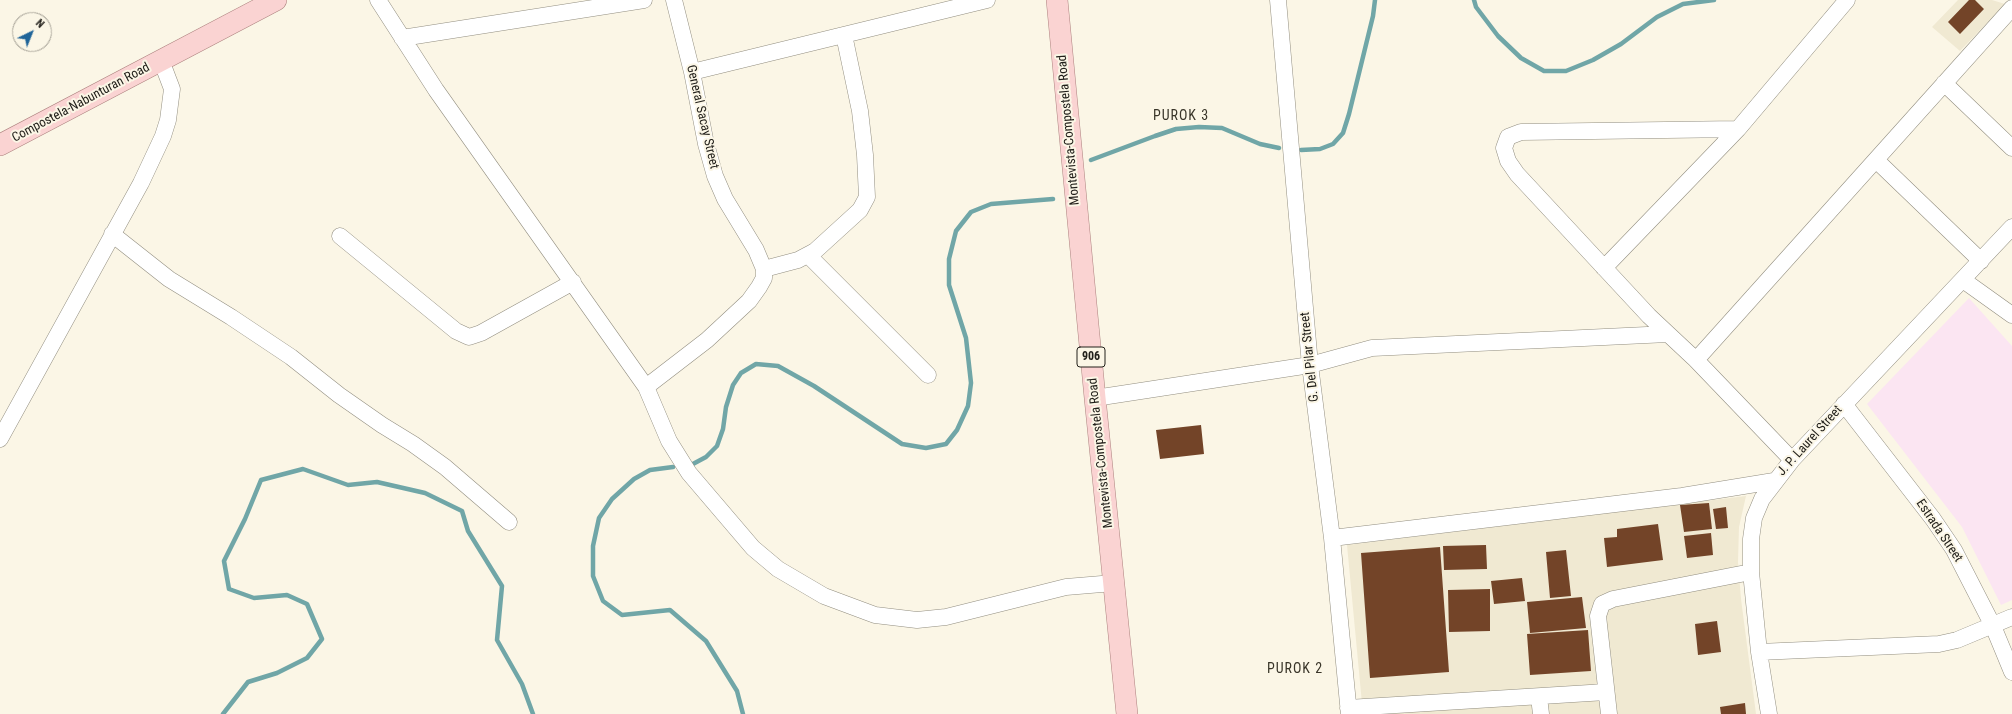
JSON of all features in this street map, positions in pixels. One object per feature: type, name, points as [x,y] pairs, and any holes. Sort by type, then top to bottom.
[{"type":"main road","name":"Compostela-Nabunturan Road","points":[[0,145],[276,0]]},
{"type":"main road","name":"Montevista-Compostela Road","points":[[1057,0],[1094,398],[1127,714]]},
{"type":"street","points":[[378,0],[436,90],[646,387],[676,455],[689,473],[752,548],[778,569],[824,596],[875,615],[917,620],[946,617],[1066,587],[1114,583]]},
{"type":"street","points":[[402,38],[644,0]]},
{"type":"street","name":"General Sacay Street","points":[[674,0],[692,72],[706,144],[715,176],[725,199],[756,250],[764,269]]},
{"type":"street","points":[[692,72],[987,0]]},
{"type":"street","name":"G. Del Pilar Street","points":[[1278,0],[1310,365],[1332,538],[1349,711]]},
{"type":"street","points":[[1604,268],[1738,129],[1847,0]]},
{"type":"street","points":[[1696,360],[2012,8]]},
{"type":"street","points":[[646,387],[707,340],[749,300],[764,278],[764,269],[808,256],[860,210],[867,197],[866,155],[860,112],[844,35]]},
{"type":"street","points":[[0,439],[141,183],[168,120],[172,89],[161,60]]},
{"type":"street","points":[[1944,83],[2012,148]]},
{"type":"street","points":[[1738,129],[1521,132],[1508,137],[1505,142],[1505,154],[1517,174],[1604,268],[1668,334],[1696,360],[1792,460]]},
{"type":"street","points":[[1876,160],[1980,261]]},
{"type":"street","name":"J. P. Laurel Street","points":[[1769,714],[1759,652],[1751,572],[1751,539],[1754,518],[1762,499],[1774,481],[1792,460],[2012,227]]},
{"type":"street","points":[[112,234],[169,279],[231,317],[291,357],[339,395],[445,467],[509,522]]},
{"type":"street","points":[[340,236],[456,331],[469,337],[481,333],[573,282]]},
{"type":"street","points":[[808,256],[928,375]]},
{"type":"street","points":[[1963,280],[2012,315]]},
{"type":"street","points":[[1094,398],[1310,365],[1372,348],[1668,334]]},
{"type":"street","name":"Estrada Street","points":[[1844,404],[1934,519],[1954,550],[1994,626],[2012,672]]},
{"type":"street","points":[[1332,538],[1682,496],[1774,481]]},
{"type":"street","points":[[1609,714],[1598,616],[1602,604],[1612,599],[1751,572]]},
{"type":"street","points":[[1759,652],[1939,644],[1957,640],[1994,626],[2012,617]]},
{"type":"street","points":[[1349,711],[1606,692]]},
{"type":"street","points":[[1539,697],[1541,714]]},
{"type":"shaded area","points":[[1958,0],[1992,0],[2005,4],[1960,51],[1932,27]]},
{"type":"shaded area","points":[[1969,298],[2012,346],[2012,600],[2001,605],[1962,527],[1867,404]]},
{"type":"shaded area","points":[[1746,496],[1739,527],[1738,562],[1741,599],[1756,714],[1363,714],[1347,545]]},
{"type":"building","points":[[1969,0],[1975,0],[1984,9],[1960,34],[1948,22]]},
{"type":"building","points":[[1201,425],[1204,454],[1160,459],[1156,430]]},
{"type":"building","points":[[1709,503],[1712,529],[1684,532],[1680,505]]},
{"type":"building","points":[[1726,507],[1728,528],[1716,529],[1713,509]]},
{"type":"building","points":[[1658,524],[1663,560],[1607,567],[1604,538],[1617,537],[1617,529]]},
{"type":"building","points":[[1711,533],[1713,555],[1687,558],[1684,536]]},
{"type":"building","points":[[1486,545],[1487,569],[1444,570],[1443,546]]},
{"type":"building","points":[[1440,547],[1449,672],[1370,678],[1361,553]]},
{"type":"building","points":[[1566,550],[1571,596],[1550,598],[1546,552]]},
{"type":"building","points":[[1522,578],[1525,601],[1494,604],[1491,581]]},
{"type":"building","points":[[1490,589],[1490,631],[1449,632],[1448,590]]},
{"type":"building","points":[[1582,597],[1586,628],[1530,633],[1527,602]]},
{"type":"building","points":[[1717,621],[1721,652],[1698,655],[1695,624]]},
{"type":"building","points":[[1588,630],[1591,671],[1530,675],[1527,634]]},
{"type":"building","points":[[1745,703],[1746,714],[1721,714],[1720,707]]},
{"type":"waterway","points":[[1301,150],[1320,149],[1333,144],[1343,133],[1373,16],[1375,0]]},
{"type":"waterway","points":[[1474,0],[1476,7],[1498,36],[1521,58],[1544,71],[1566,71],[1593,60],[1621,44],[1657,17],[1683,4],[1714,0]]},
{"type":"waterway","points":[[1091,160],[1176,129],[1199,127],[1222,128],[1260,144],[1279,148]]},
{"type":"waterway","points":[[691,465],[706,457],[717,446],[723,429],[726,407],[733,385],[741,373],[756,364],[778,366],[814,386],[902,444],[926,448],[946,444],[957,430],[968,406],[971,383],[966,338],[949,285],[949,259],[956,231],[971,212],[991,204],[1053,199]]},
{"type":"waterway","points":[[673,467],[650,470],[634,479],[612,499],[599,518],[593,546],[593,576],[603,601],[622,615],[670,610],[706,641],[737,691],[743,714]]},
{"type":"waterway","points":[[223,714],[248,682],[277,673],[307,658],[322,639],[307,604],[287,595],[254,598],[229,589],[224,561],[245,519],[261,480],[303,469],[348,485],[377,482],[425,493],[462,511],[468,531],[502,586],[497,640],[522,684],[533,714]]},
{"type":"district","name":"PUROK 3","points":[[1181,116]]},
{"type":"district","name":"PUROK 2","points":[[1295,669]]}]
